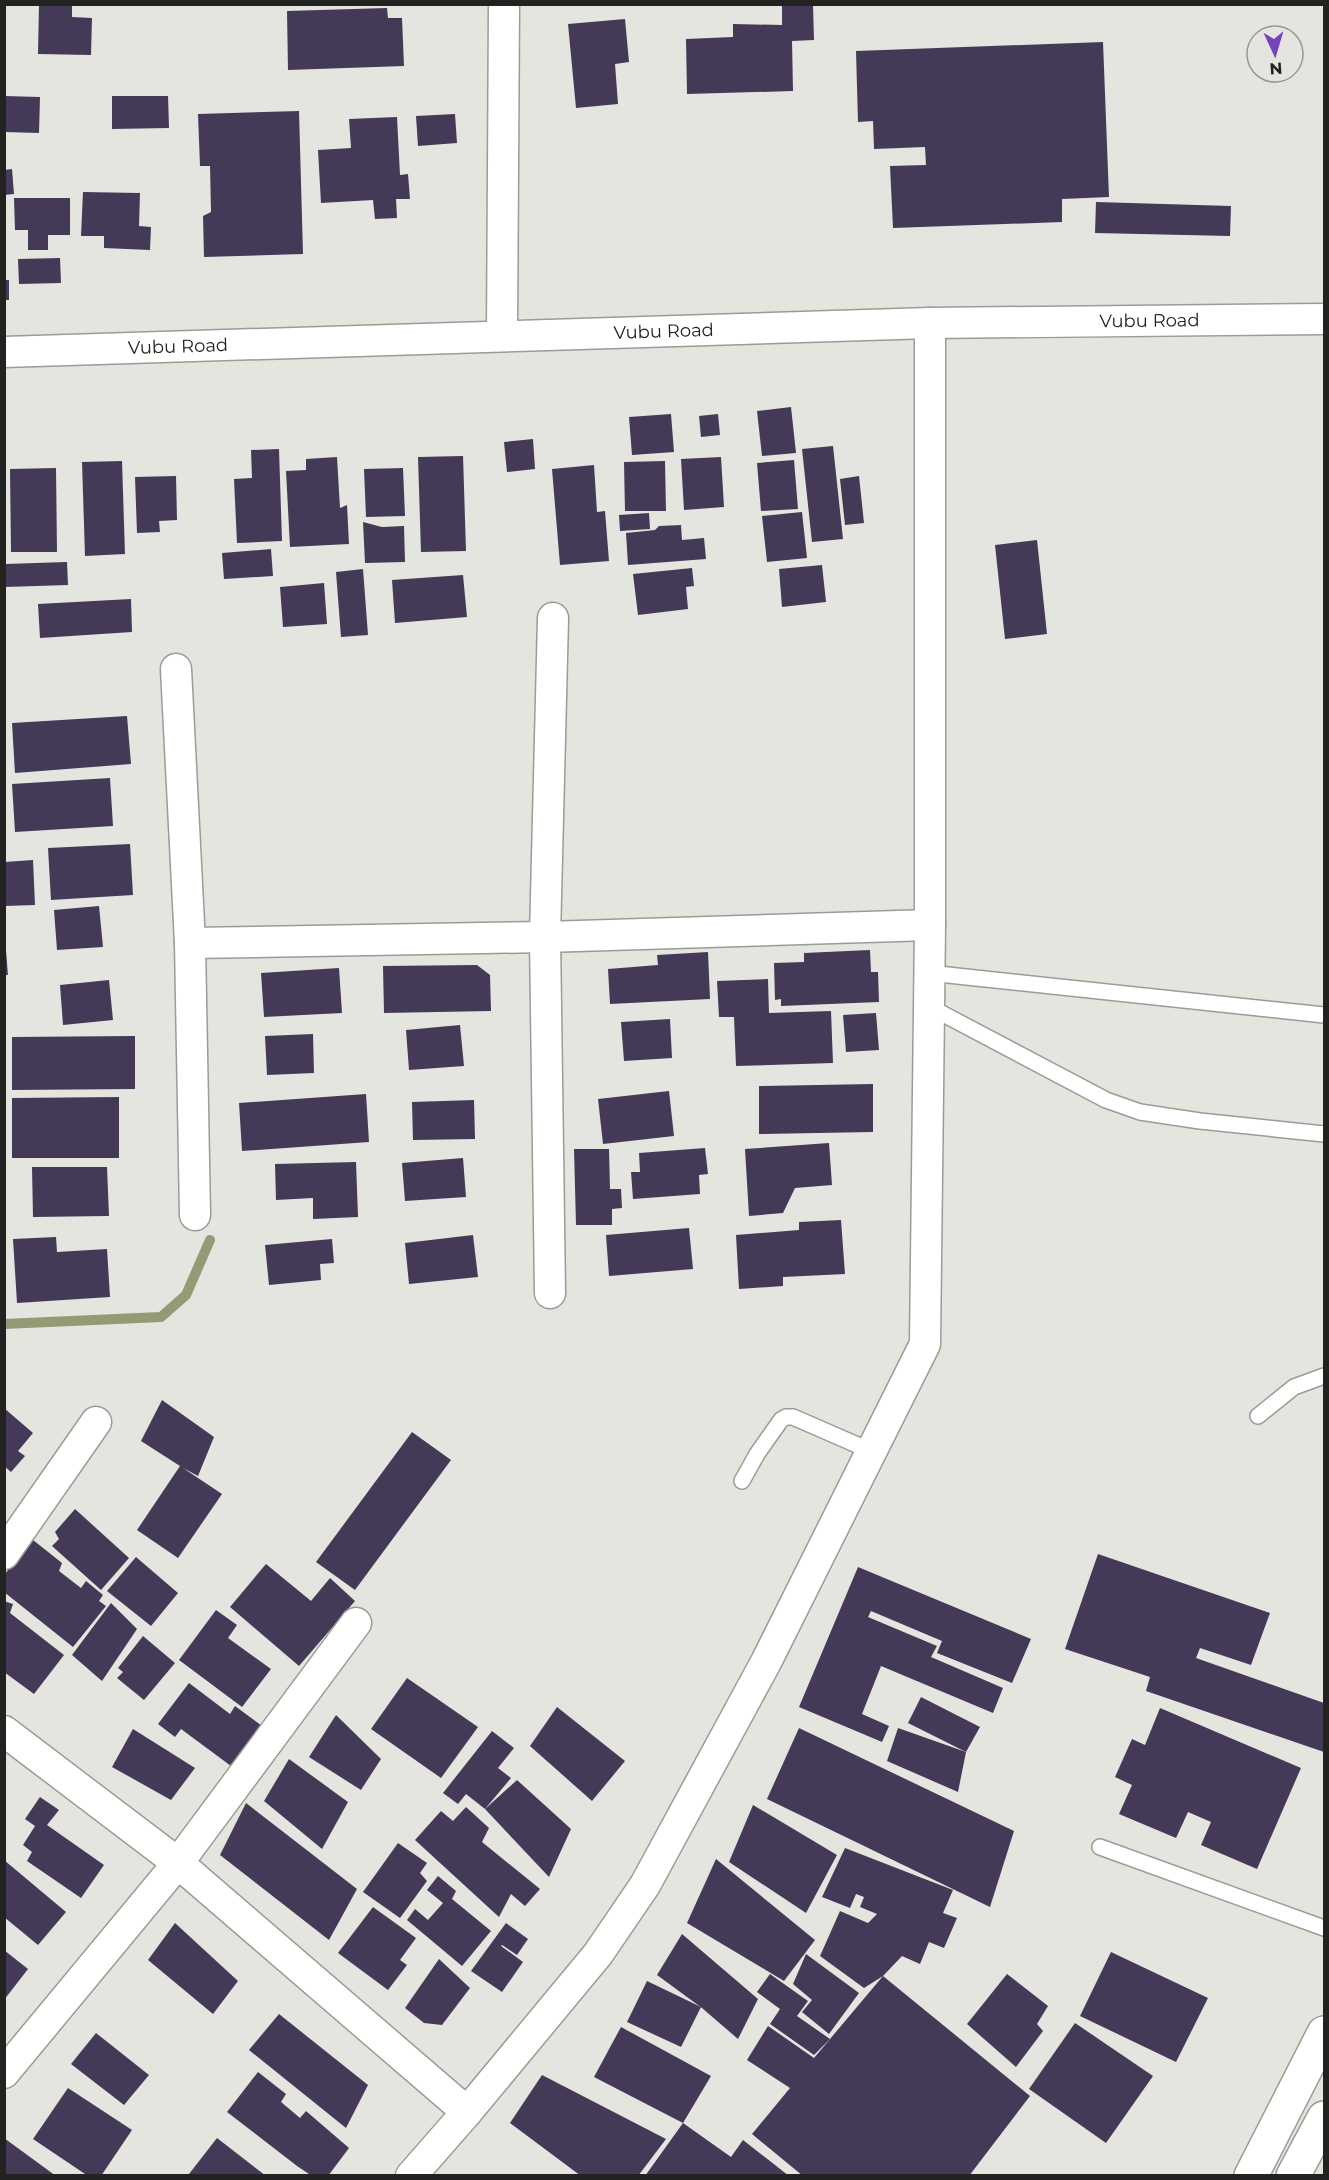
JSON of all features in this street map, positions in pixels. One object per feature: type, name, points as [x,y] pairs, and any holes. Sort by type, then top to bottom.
[{"type":"main road","points":[[1251,2175],[1324,2033]]},
{"type":"main road","points":[[1293,2175],[1324,2118]]},
{"type":"street","points":[[502,335],[504,4]]},
{"type":"street","name":"Vubu Road","points":[[4,352],[930,323],[1324,319]]},
{"type":"street","points":[[411,2175],[467,2112],[598,1954],[645,1885],[766,1662],[925,1344],[930,925],[930,323]]},
{"type":"street","points":[[550,1293],[545,937],[553,618]]},
{"type":"street","points":[[176,669],[190,944],[195,1215]]},
{"type":"street","points":[[190,944],[545,937],[930,925]]},
{"type":"street","points":[[4,1554],[96,1422]]},
{"type":"street","points":[[4,2073],[178,1863],[356,1623]]},
{"type":"street","points":[[4,1731],[178,1863],[467,2112]]},
{"type":"lane","points":[[929,973],[1324,1015]]},
{"type":"lane","points":[[928,1006],[1106,1100],[1140,1112],[1200,1121],[1324,1134]]},
{"type":"lane","points":[[1258,1416],[1294,1387],[1324,1376]]},
{"type":"lane","points":[[742,1481],[757,1454],[781,1420],[786,1417],[793,1417],[871,1451]]},
{"type":"lane","points":[[1100,1847],[1324,1928]]},
{"type":"building","points":[[39,4],[72,4],[72,17],[92,18],[91,55],[38,54]]},
{"type":"building","points":[[782,4],[813,4],[814,40],[792,41],[793,91],[687,94],[686,39],[733,37],[733,24],[782,25]]},
{"type":"building","points":[[387,8],[388,18],[402,18],[404,66],[288,70],[287,11]]},
{"type":"building","points":[[625,19],[629,62],[615,64],[618,104],[576,108],[568,24]]},
{"type":"building","points":[[1103,42],[1109,197],[1062,199],[1062,222],[893,228],[890,166],[926,165],[925,147],[874,149],[873,121],[858,122],[856,51]]},
{"type":"building","points":[[4,96],[40,97],[39,133],[4,132]]},
{"type":"building","points":[[112,96],[168,96],[169,128],[112,129]]},
{"type":"building","points":[[299,111],[303,254],[204,257],[203,216],[211,212],[210,166],[200,166],[198,114]]},
{"type":"building","points":[[455,114],[457,143],[418,146],[416,116]]},
{"type":"building","points":[[397,117],[400,175],[408,174],[410,199],[396,199],[397,218],[375,219],[373,200],[321,203],[318,150],[351,148],[349,119]]},
{"type":"building","points":[[12,169],[14,194],[4,195],[4,170]]},
{"type":"building","points":[[83,192],[140,193],[139,226],[151,227],[150,250],[104,248],[104,236],[81,236]]},
{"type":"building","points":[[14,198],[70,198],[70,235],[48,235],[48,250],[28,250],[28,230],[15,230]]},
{"type":"building","points":[[1096,202],[1231,206],[1230,236],[1095,233]]},
{"type":"building","points":[[60,258],[61,283],[19,284],[18,259]]},
{"type":"building","points":[[4,280],[9,280],[9,300],[4,300]]},
{"type":"building","points":[[791,407],[796,453],[762,456],[757,411]]},
{"type":"building","points":[[671,414],[674,452],[632,455],[629,417]]},
{"type":"building","points":[[718,414],[720,435],[701,437],[699,416]]},
{"type":"building","points":[[533,439],[535,469],[507,472],[504,442]]},
{"type":"building","points":[[833,446],[843,539],[812,542],[802,449]]},
{"type":"building","points":[[279,449],[282,541],[237,543],[234,479],[252,478],[251,450]]},
{"type":"building","points":[[463,456],[466,551],[421,552],[418,457]]},
{"type":"building","points":[[337,457],[340,508],[347,505],[349,544],[290,547],[286,471],[306,470],[306,459]]},
{"type":"building","points":[[721,457],[724,507],[684,510],[681,459]]},
{"type":"building","points":[[794,460],[798,509],[761,511],[757,463]]},
{"type":"building","points":[[122,461],[125,554],[85,556],[82,462]]},
{"type":"building","points":[[665,461],[666,511],[625,511],[624,462]]},
{"type":"building","points":[[594,465],[597,512],[605,511],[609,561],[560,565],[552,469]]},
{"type":"building","points":[[56,468],[57,552],[11,552],[10,469]]},
{"type":"building","points":[[403,468],[405,516],[366,517],[364,469]]},
{"type":"building","points":[[176,476],[177,520],[159,521],[160,532],[137,533],[135,477]]},
{"type":"building","points":[[859,476],[864,523],[845,525],[840,479]]},
{"type":"building","points":[[802,512],[807,558],[767,562],[762,516]]},
{"type":"building","points":[[649,513],[650,529],[620,531],[619,515]]},
{"type":"building","points":[[363,522],[382,527],[404,526],[405,562],[365,563]]},
{"type":"building","points":[[681,525],[682,540],[704,538],[706,559],[628,565],[626,533],[655,530],[659,526]]},
{"type":"building","points":[[1037,540],[1047,634],[1005,639],[995,545]]},
{"type":"building","points":[[271,549],[273,576],[224,579],[222,553]]},
{"type":"building","points":[[67,562],[68,585],[5,587],[5,564]]},
{"type":"building","points":[[822,565],[826,602],[782,607],[779,569]]},
{"type":"building","points":[[692,568],[694,586],[686,587],[688,609],[638,615],[633,574]]},
{"type":"building","points":[[363,569],[368,635],[341,637],[336,572]]},
{"type":"building","points":[[463,575],[467,617],[395,623],[392,580]]},
{"type":"building","points":[[324,583],[327,624],[283,627],[280,587]]},
{"type":"building","points":[[131,599],[132,632],[40,638],[38,604]]},
{"type":"building","points":[[127,716],[131,764],[15,773],[12,723]]},
{"type":"building","points":[[110,778],[113,826],[15,832],[12,784]]},
{"type":"building","points":[[130,844],[133,895],[51,900],[48,848]]},
{"type":"building","points":[[33,860],[35,905],[5,906],[5,862]]},
{"type":"building","points":[[99,906],[103,947],[57,950],[54,910]]},
{"type":"building","points":[[4,950],[6,950],[8,975],[4,975]]},
{"type":"building","points":[[870,950],[871,972],[878,972],[879,1002],[781,1006],[781,999],[775,1000],[774,963],[804,962],[804,953]]},
{"type":"building","points":[[708,952],[710,999],[610,1004],[608,969],[658,965],[657,955]]},
{"type":"building","points":[[477,965],[490,975],[491,1011],[384,1013],[383,966]]},
{"type":"building","points":[[339,968],[342,1013],[264,1017],[261,973]]},
{"type":"building","points":[[768,979],[769,1013],[831,1011],[833,1063],[736,1066],[734,1017],[719,1017],[717,981]]},
{"type":"building","points":[[109,980],[113,1020],[63,1025],[60,985]]},
{"type":"building","points":[[876,1013],[879,1050],[846,1052],[843,1015]]},
{"type":"building","points":[[670,1019],[672,1058],[624,1061],[621,1022]]},
{"type":"building","points":[[460,1025],[464,1066],[409,1070],[406,1030]]},
{"type":"building","points":[[313,1034],[314,1073],[267,1075],[265,1036]]},
{"type":"building","points":[[135,1036],[135,1089],[12,1090],[12,1037]]},
{"type":"building","points":[[873,1084],[873,1132],[759,1134],[759,1086]]},
{"type":"building","points":[[669,1091],[674,1136],[603,1144],[598,1099]]},
{"type":"building","points":[[366,1094],[369,1142],[242,1151],[239,1103]]},
{"type":"building","points":[[119,1097],[119,1158],[12,1158],[12,1098]]},
{"type":"building","points":[[474,1100],[475,1139],[413,1140],[412,1102]]},
{"type":"building","points":[[829,1143],[832,1185],[795,1188],[783,1213],[749,1216],[745,1149]]},
{"type":"building","points":[[705,1148],[708,1174],[699,1175],[700,1194],[633,1199],[631,1172],[640,1172],[639,1153]]},
{"type":"building","points":[[574,1149],[609,1149],[610,1189],[621,1189],[622,1208],[612,1209],[612,1225],[576,1225]]},
{"type":"building","points":[[463,1158],[466,1197],[405,1201],[402,1163]]},
{"type":"building","points":[[356,1162],[358,1217],[313,1219],[313,1198],[276,1200],[275,1164]]},
{"type":"building","points":[[32,1167],[107,1167],[109,1216],[33,1217]]},
{"type":"building","points":[[841,1220],[845,1274],[783,1277],[783,1286],[739,1289],[736,1235],[799,1230],[799,1222]]},
{"type":"building","points":[[689,1228],[693,1269],[609,1276],[606,1235]]},
{"type":"building","points":[[473,1235],[478,1277],[409,1284],[405,1243]]},
{"type":"building","points":[[56,1237],[57,1252],[107,1249],[110,1297],[17,1303],[13,1239]]},
{"type":"building","points":[[332,1239],[334,1263],[320,1264],[321,1280],[269,1285],[265,1245]]},
{"type":"building","points":[[162,1400],[214,1437],[198,1476],[183,1468],[222,1494],[178,1558],[137,1530],[180,1466],[141,1441]]},
{"type":"building","points":[[4,1408],[33,1433],[18,1451],[25,1456],[11,1472],[4,1466]]},
{"type":"building","points":[[412,1432],[451,1460],[355,1590],[316,1562]]},
{"type":"building","points":[[75,1509],[129,1558],[101,1590],[52,1546],[59,1539],[55,1532]]},
{"type":"building","points":[[33,1540],[62,1563],[59,1571],[81,1588],[86,1581],[103,1595],[99,1601],[106,1606],[73,1647],[4,1592],[4,1575]]},
{"type":"building","points":[[1098,1554],[1270,1613],[1251,1665],[1200,1648],[1196,1658],[1324,1703],[1324,1752],[1146,1691],[1150,1677],[1065,1649]]},
{"type":"building","points":[[136,1557],[178,1593],[151,1626],[107,1591]]},
{"type":"building","points":[[266,1564],[311,1601],[330,1578],[355,1601],[299,1666],[230,1607]]},
{"type":"building","points":[[858,1567],[1031,1639],[1012,1683],[937,1653],[942,1641],[871,1611],[868,1617],[937,1646],[931,1657],[1003,1688],[993,1713],[881,1666],[862,1714],[889,1726],[882,1742],[799,1707]]},
{"type":"building","points":[[4,1601],[13,1604],[10,1613],[64,1655],[34,1694],[4,1672]]},
{"type":"building","points":[[111,1603],[137,1629],[102,1681],[72,1655]]},
{"type":"building","points":[[216,1610],[237,1625],[228,1638],[271,1669],[242,1707],[179,1660]]},
{"type":"building","points":[[143,1636],[175,1663],[144,1700],[117,1678],[123,1672],[118,1668]]},
{"type":"building","points":[[407,1678],[478,1727],[441,1778],[371,1729]]},
{"type":"building","points":[[189,1683],[230,1714],[235,1706],[262,1726],[231,1766],[181,1729],[175,1737],[158,1724]]},
{"type":"building","points":[[921,1697],[980,1727],[966,1752],[908,1723]]},
{"type":"building","points":[[557,1707],[625,1761],[592,1801],[530,1746]]},
{"type":"building","points":[[1160,1708],[1301,1768],[1257,1869],[1201,1845],[1211,1822],[1188,1812],[1176,1838],[1119,1814],[1132,1785],[1115,1777],[1132,1739],[1145,1745]]},
{"type":"building","points":[[336,1715],[381,1759],[361,1790],[309,1757]]},
{"type":"building","points":[[799,1728],[1014,1831],[990,1907],[767,1799]]},
{"type":"building","points":[[898,1728],[966,1752],[958,1792],[887,1761]]},
{"type":"building","points":[[133,1729],[195,1768],[171,1800],[112,1767]]},
{"type":"building","points":[[492,1731],[514,1748],[498,1768],[511,1778],[485,1809],[466,1794],[458,1804],[443,1793]]},
{"type":"building","points":[[289,1759],[348,1802],[322,1849],[264,1801]]},
{"type":"building","points":[[517,1780],[571,1829],[549,1877],[485,1809]]},
{"type":"building","points":[[40,1797],[59,1810],[47,1825],[104,1865],[81,1898],[27,1861],[32,1852],[23,1845],[35,1826],[25,1819]]},
{"type":"building","points":[[246,1803],[357,1889],[329,1940],[220,1855]]},
{"type":"building","points":[[753,1805],[837,1855],[806,1913],[729,1862]]},
{"type":"building","points":[[466,1807],[489,1828],[482,1842],[540,1889],[525,1906],[511,1894],[499,1917],[415,1840],[441,1811],[453,1821]]},
{"type":"building","points":[[398,1843],[427,1863],[420,1873],[427,1881],[400,1918],[363,1892]]},
{"type":"building","points":[[845,1848],[953,1890],[943,1913],[957,1918],[944,1948],[929,1942],[920,1964],[902,1956],[883,1976],[864,1988],[820,1956],[840,1911],[868,1923],[877,1914],[860,1907],[864,1897],[856,1894],[850,1908],[822,1897]]},
{"type":"building","points":[[716,1859],[815,1940],[784,1981],[687,1923]]},
{"type":"building","points":[[4,1860],[66,1912],[38,1945],[4,1917]]},
{"type":"building","points":[[438,1876],[456,1891],[452,1899],[491,1931],[462,1966],[407,1920],[415,1909],[428,1920],[443,1903],[427,1890]]},
{"type":"building","points":[[373,1907],[416,1938],[400,1960],[407,1965],[388,1990],[338,1953]]},
{"type":"building","points":[[175,1923],[238,1981],[213,2014],[148,1960]]},
{"type":"building","points":[[506,1923],[528,1939],[517,1955],[501,1946],[523,1962],[502,1992],[471,1971]]},
{"type":"building","points":[[682,1934],[758,1999],[738,2039],[702,2008],[657,1975]]},
{"type":"building","points":[[4,1950],[28,1969],[4,2000]]},
{"type":"building","points":[[1111,1952],[1208,1998],[1176,2062],[1080,2016]]},
{"type":"building","points":[[806,1954],[859,1993],[829,2034],[802,2012],[812,2000],[793,1984]]},
{"type":"building","points":[[439,1959],[470,1988],[442,2025],[424,2023],[405,2008]]},
{"type":"building","points":[[770,1974],[808,2001],[797,2016],[830,2039],[814,2055],[770,2024],[780,2009],[757,1992]]},
{"type":"building","points":[[1007,1974],[1048,2006],[1037,2024],[1043,2031],[1016,2067],[967,2024]]},
{"type":"building","points":[[883,1976],[1030,2096],[969,2176],[803,2176],[752,2134],[790,2088],[747,2060],[768,2026],[814,2058]]},
{"type":"building","points":[[647,1981],[701,2007],[681,2047],[627,2022]]},
{"type":"building","points":[[279,2014],[368,2085],[346,2128],[249,2050]]},
{"type":"building","points":[[1075,2023],[1153,2076],[1106,2143],[1029,2089]]},
{"type":"building","points":[[621,2027],[711,2076],[683,2123],[594,2077]]},
{"type":"building","points":[[96,2033],[149,2075],[124,2105],[71,2064]]},
{"type":"building","points":[[258,2072],[286,2094],[281,2102],[300,2118],[306,2111],[349,2148],[328,2176],[312,2176],[227,2112]]},
{"type":"building","points":[[542,2075],[666,2139],[638,2176],[581,2176],[510,2123]]},
{"type":"building","points":[[68,2088],[132,2130],[101,2176],[88,2176],[33,2139]]},
{"type":"building","points":[[683,2123],[731,2157],[743,2140],[789,2176],[645,2176]]},
{"type":"building","points":[[4,2138],[56,2176],[4,2176]]},
{"type":"building","points":[[217,2138],[266,2176],[191,2176],[189,2174]]},
{"type":"waterway","points":[[4,1324],[161,1317],[186,1295],[210,1240]]}]
